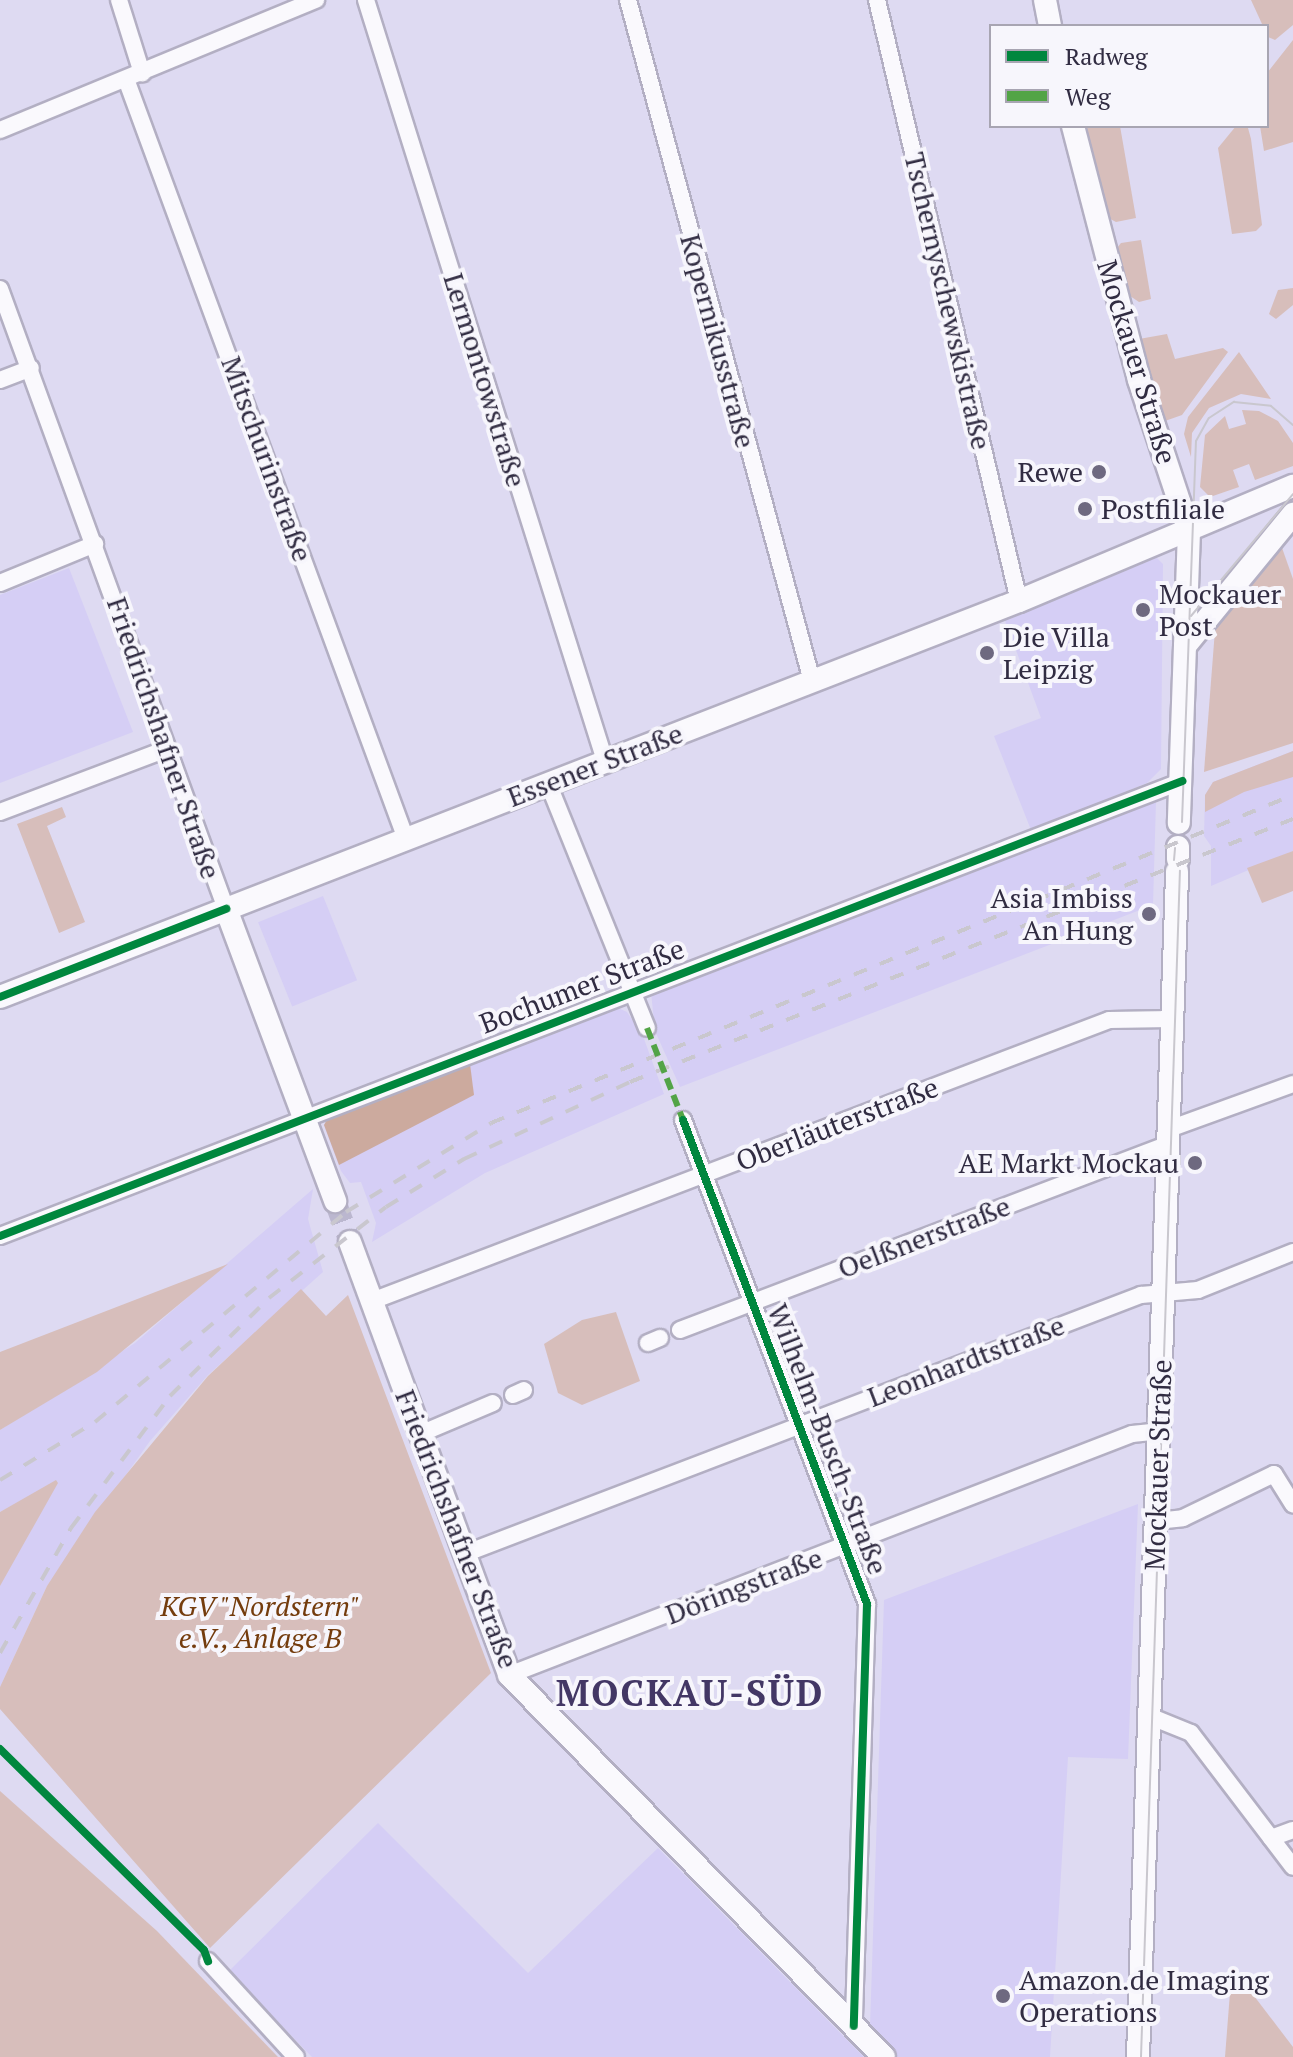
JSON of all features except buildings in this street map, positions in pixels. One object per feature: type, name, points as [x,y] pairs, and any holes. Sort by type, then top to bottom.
[{"type":"main road","points":[[1045,0],[1050,24]]},
{"type":"main road","name":"Mockauer Straße","points":[[1074,128],[1139,380],[1189,531],[1188,641],[1179,823]]},
{"type":"main road","name":"Essener Straße","points":[[0,997],[1019,601],[1293,486]]},
{"type":"main road","points":[[1188,641],[1292,521]]},
{"type":"main road","name":"Mockauer Straße","points":[[1138,2057],[1178,859]]},
{"type":"main road","name":"Friedrichshafner Straße","points":[[226,909],[335,1201]]},
{"type":"main road","name":"Friedrichshafner Straße","points":[[350,1242],[509,1675],[884,2057]]},
{"type":"street","name":"Mitschurinstraße","points":[[119,0],[134,76],[406,839]]},
{"type":"street","points":[[0,130],[316,0]]},
{"type":"street","name":"Lermontowstraße","points":[[366,0],[605,761]]},
{"type":"street","name":"Kopernikusstraße","points":[[628,0],[812,681]]},
{"type":"street","name":"Tschernyschewskistraße","points":[[877,0],[1019,601]]},
{"type":"street","name":"Friedrichshafner Straße","points":[[0,289],[226,909]]},
{"type":"street","points":[[0,380],[31,368]]},
{"type":"street","points":[[0,583],[95,544]]},
{"type":"street","points":[[0,812],[167,749]]},
{"type":"street","name":"Bochumer Straße","points":[[0,1236],[303,1115],[1182,781]]},
{"type":"street","points":[[548,783],[647,1028]]},
{"type":"street","name":"Oberläuterstraße","points":[[372,1301],[1109,1020],[1171,1019]]},
{"type":"street","name":"Oelßnerstraße","points":[[680,1330],[1169,1137],[1293,1084]]},
{"type":"street","name":"Wilhelm-Busch-Straße","points":[[683,1120],[867,1604],[854,2026]]},
{"type":"street","name":"Leonhardtstraße","points":[[464,1554],[1141,1295],[1198,1290],[1293,1252]]},
{"type":"street","points":[[420,1434],[493,1403]]},
{"type":"street","name":"Döringstraße","points":[[509,1675],[1132,1434],[1159,1431]]},
{"type":"street","points":[[1156,1521],[1183,1518],[1274,1474],[1293,1504]]},
{"type":"street","points":[[1149,1716],[1191,1733],[1293,1867]]},
{"type":"street","points":[[1271,1838],[1293,1830]]},
{"type":"street","points":[[208,1961],[296,2057]]},
{"type":"shaded area","points":[[1154,555],[1163,564],[1161,769],[1147,783],[1031,830],[994,736],[1041,718],[1003,615]]},
{"type":"shaded area","points":[[69,568],[133,732],[0,783],[0,595]]},
{"type":"shaded area","points":[[1293,751],[1293,851],[1211,886],[1211,846],[1204,836],[1205,795],[1213,782]]},
{"type":"shaded area","points":[[1150,799],[1156,801],[1153,905],[680,1087],[655,1031],[651,992]]},
{"type":"shaded area","points":[[323,896],[357,980],[292,1007],[258,922]]},
{"type":"shaded area","points":[[616,1007],[627,1012],[643,1036],[664,1094],[485,1173],[372,1242],[376,1223],[361,1182],[350,1183],[341,1171],[324,1125],[328,1118]]},
{"type":"shaded area","points":[[470,1064],[474,1095],[339,1165],[324,1125],[328,1118]]},
{"type":"shaded area","points":[[313,1189],[308,1219],[323,1272],[208,1375],[150,1441],[47,1586],[0,1687],[0,1586],[14,1505],[0,1512],[0,1430],[135,1343]]},
{"type":"shaded area","points":[[1138,1504],[1128,1759],[1068,1757],[1050,2057],[869,2057],[884,1600]]},
{"type":"shaded area","points":[[378,1823],[528,1973],[658,1848],[864,2057],[312,2057],[229,1971]]},
{"type":"green space","points":[[1251,0],[1293,0],[1293,25],[1275,40],[1269,37],[1269,24],[1262,24]]},
{"type":"green space","points":[[1293,40],[1293,142],[1264,151],[1260,128],[1269,128],[1269,70]]},
{"type":"green space","points":[[1078,128],[1120,128],[1136,218],[1116,222],[1099,213]]},
{"type":"green space","points":[[1234,128],[1248,128],[1262,225],[1256,231],[1232,234],[1218,148]]},
{"type":"green space","points":[[1141,240],[1151,299],[1139,302],[1124,292],[1112,254],[1121,243]]},
{"type":"green space","points":[[1293,288],[1293,305],[1276,319],[1269,314],[1278,290]]},
{"type":"green space","points":[[1167,334],[1175,359],[1223,348],[1228,352],[1182,415],[1165,421],[1139,339]]},
{"type":"green space","points":[[1239,352],[1271,399],[1241,394],[1209,408],[1192,433],[1191,457],[1184,434],[1188,417]]},
{"type":"green space","points":[[1242,410],[1259,411],[1278,421],[1293,443],[1293,466],[1255,480],[1249,464],[1233,470],[1239,487],[1210,497],[1200,487],[1205,435],[1225,416],[1229,429],[1246,424]]},
{"type":"green space","points":[[1281,545],[1293,579],[1293,743],[1204,772],[1215,630]]},
{"type":"green space","points":[[1293,751],[1293,777],[1244,792],[1205,812],[1205,795],[1213,782]]},
{"type":"green space","points":[[62,807],[66,817],[47,826],[85,922],[59,933],[17,824]]},
{"type":"green space","points":[[1293,851],[1293,891],[1262,903],[1247,868]]},
{"type":"green space","points":[[228,1264],[97,1372],[0,1430],[0,1352]]},
{"type":"green space","name":"KGV \"Nordstern\" e.V., Anlage B","points":[[301,1289],[326,1316],[348,1295],[491,1673],[210,1948],[0,1709],[0,1687],[47,1586],[95,1512],[208,1376]]},
{"type":"green space","points":[[616,1312],[640,1381],[582,1405],[558,1393],[544,1344],[582,1320]]},
{"type":"green space","points":[[56,1480],[58,1483],[0,1586],[0,1512]]},
{"type":"green space","points":[[0,1791],[157,1931],[278,2057],[0,2057]]},
{"type":"green space","points":[[1232,1967],[1293,2047],[1293,2057],[1225,2057]]},
{"type":"tunnel","points":[[335,1201],[350,1242]]},
{"type":"tram line","points":[[1182,822],[1196,441],[1209,418],[1234,402],[1271,406],[1293,425]]},
{"type":"tram line","points":[[1191,616],[1293,494]]},
{"type":"tram line","points":[[1174,860],[1175,848]]},
{"type":"tram line","points":[[1141,2057],[1180,871]]},
{"type":"railway","points":[[0,1480],[95,1422],[346,1212],[491,1123],[1293,795]]},
{"type":"railway","points":[[0,1653],[71,1528],[170,1396],[269,1298],[386,1207],[464,1159],[630,1082],[1293,819]]},
{"type":"marked path","points":[[647,1028],[683,1120]]},
{"type":"cycle path","points":[[0,1236],[1182,781]]},
{"type":"cycle path","points":[[0,997],[226,909]]},
{"type":"cycle path","points":[[683,1120],[867,1604],[854,2026]]},
{"type":"cycle path","points":[[0,1749],[204,1950],[208,1961]]},
{"type":"place","name":"Rewe","points":[[1099,472]]},
{"type":"place","name":"Postfiliale","points":[[1085,509]]},
{"type":"place","name":"Mockauer Post","points":[[1143,610]]},
{"type":"place","name":"Die Villa Leipzig","points":[[987,653]]},
{"type":"place","name":"Asia Imbiss An Hung","points":[[1149,914]]},
{"type":"place","name":"AE Markt Mockau","points":[[1195,1163]]},
{"type":"place","name":"Amazon.de Imaging Operations","points":[[1003,1996]]},
{"type":"district","name":"MOCKAU-SÜD","points":[[690,1693]]}]
